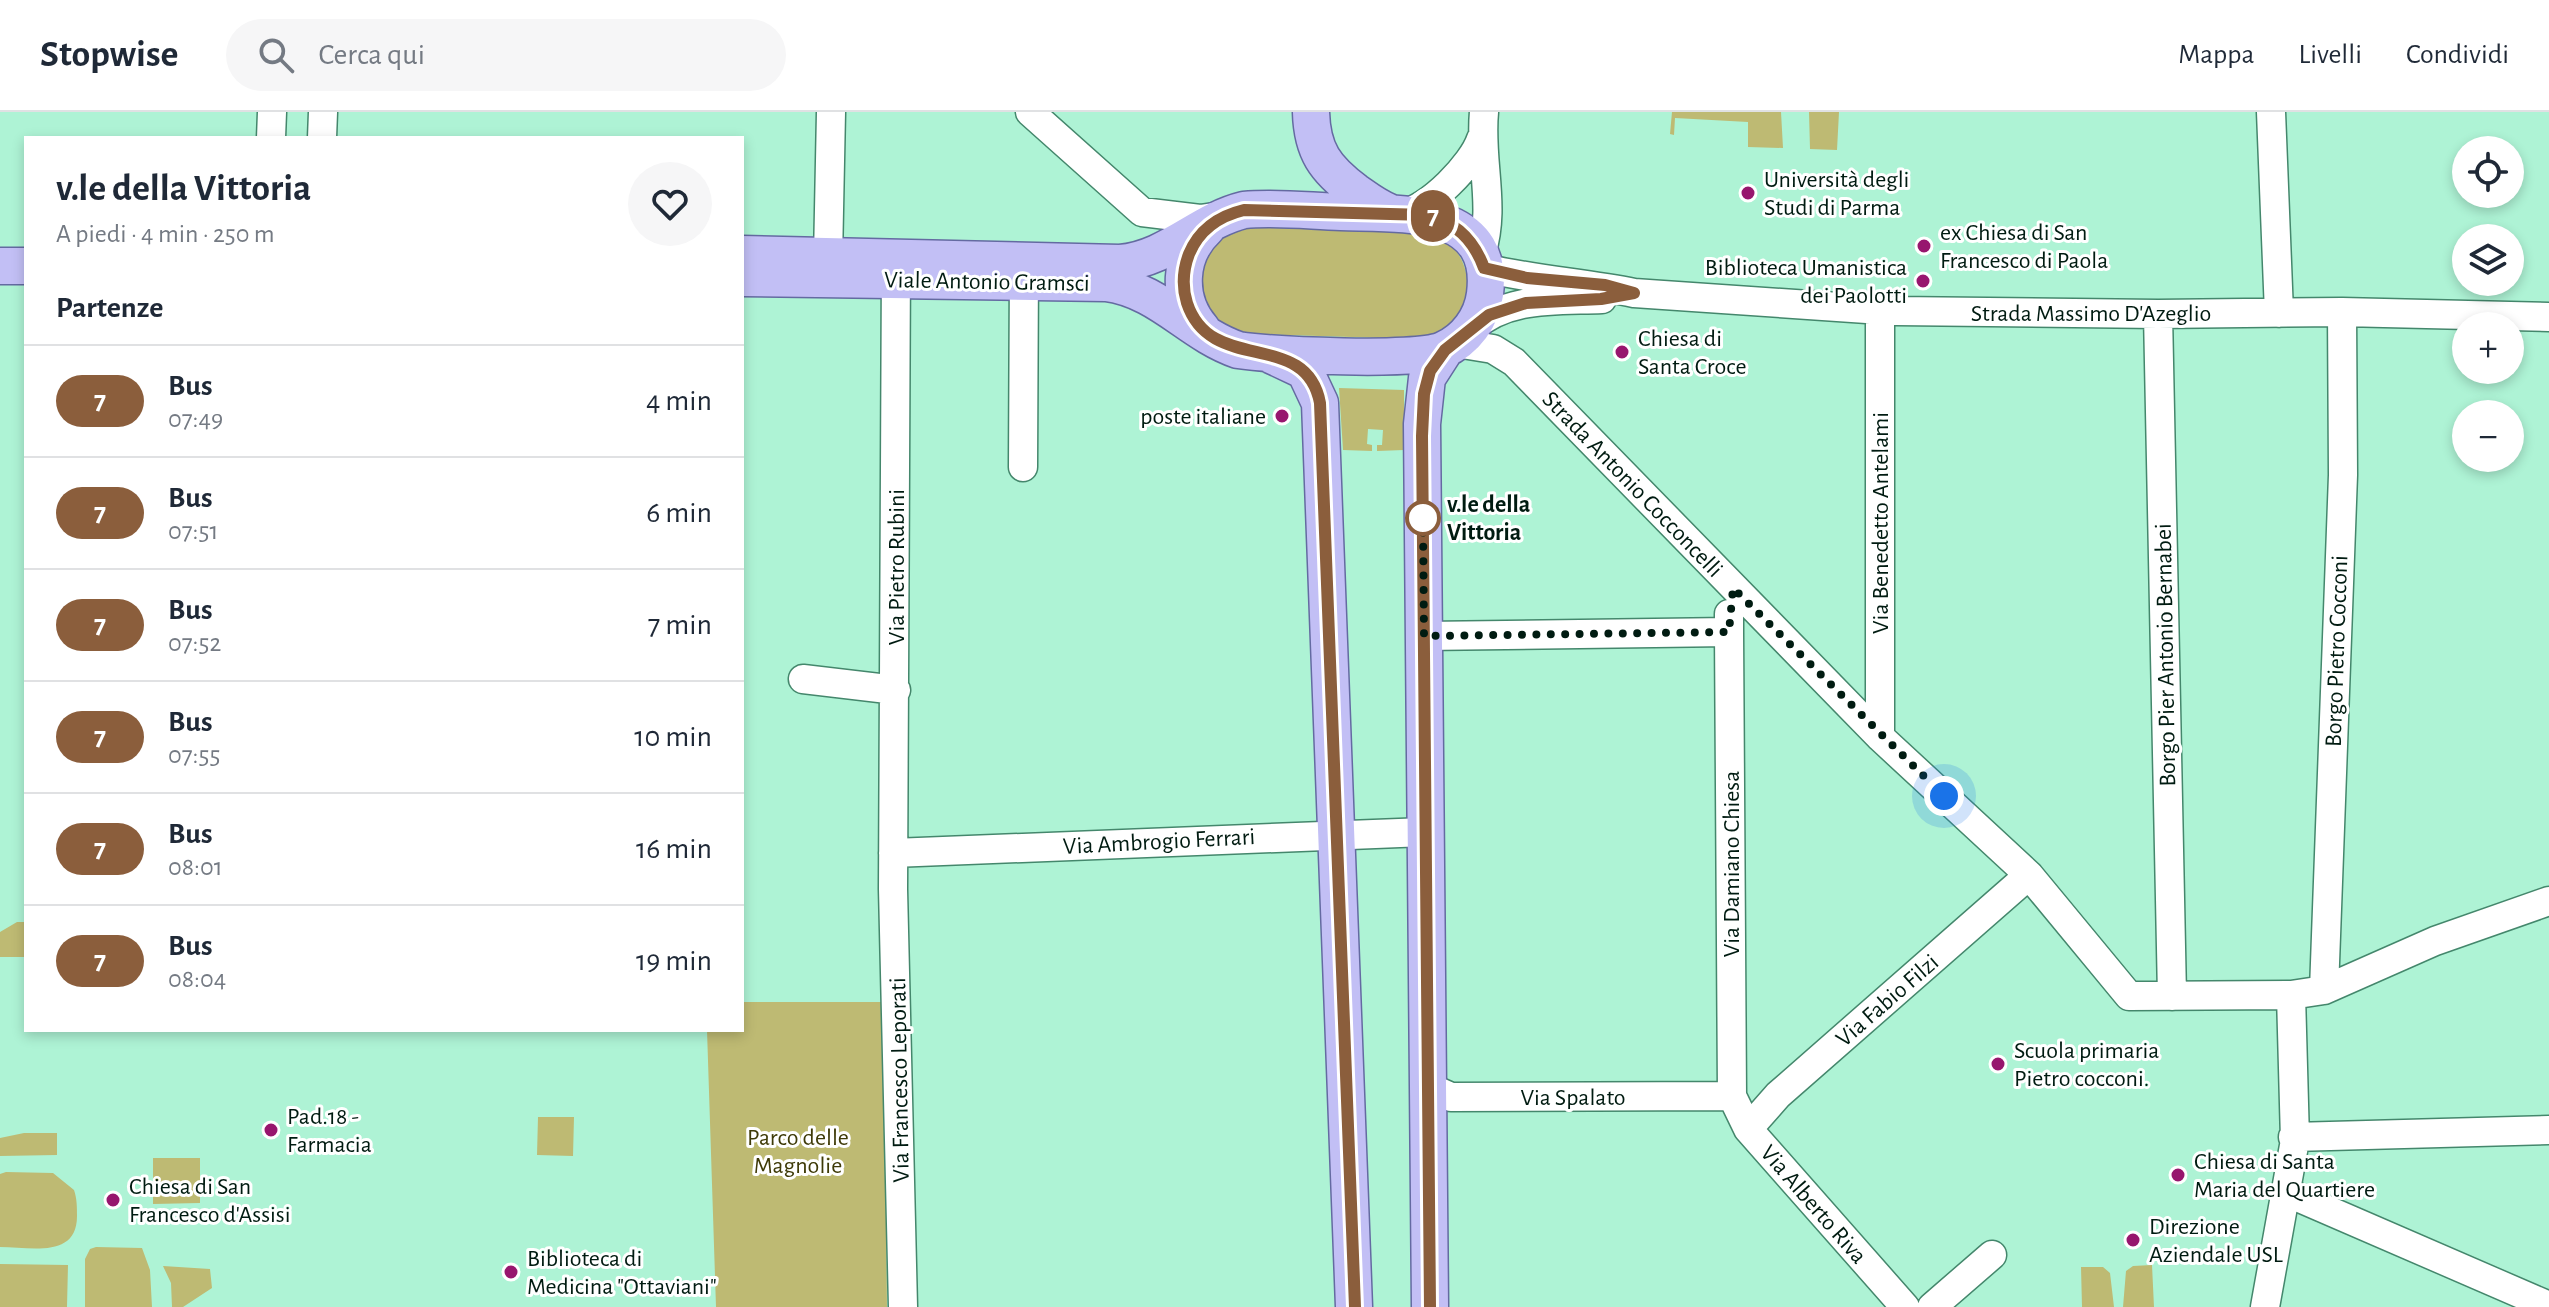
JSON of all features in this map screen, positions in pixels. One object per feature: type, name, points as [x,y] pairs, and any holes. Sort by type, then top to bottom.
[{"type":"main road","points":[[1311,112],[1314,144],[1327,168],[1376,207],[1402,214]]},
{"type":"main road","points":[[1354,1307],[1320,403],[1312,381],[1301,367],[1276,356],[1216,340],[1192,315],[1183,282],[1191,249],[1223,218],[1256,209],[1427,215],[1448,222],[1479,257],[1483,304],[1430,371],[1423,403],[1430,1307]]},
{"type":"main road","name":"Viale Antonio Gramsci","points":[[1023,272],[1135,261],[1165,251],[1223,218]]},
{"type":"main road","points":[[0,246],[24,247]]},
{"type":"main road","name":"Viale Antonio Gramsci","points":[[744,254],[828,256],[896,269]]},
{"type":"main road","points":[[0,266],[24,266]]},
{"type":"main road","name":"Viale Antonio Gramsci","points":[[744,278],[896,269],[1023,272],[1135,288],[1174,310],[1216,340]]},
{"type":"main road","points":[[1250,351],[1410,356],[1455,343]]},
{"type":"street","points":[[271,136],[272,112]]},
{"type":"street","points":[[322,136],[323,112]]},
{"type":"street","points":[[744,271],[757,266],[823,266],[828,256],[831,112]]},
{"type":"street","points":[[1030,112],[1142,212],[1200,219],[1223,218]]},
{"type":"street","points":[[2271,112],[2279,313]]},
{"type":"street","points":[[1402,214],[1418,208],[1464,168],[1482,125]]},
{"type":"street","points":[[1482,125],[1489,214],[1488,234],[1479,257],[1527,278],[1605,285],[1634,293]]},
{"type":"street","name":"Via Pietro Rubini","points":[[893,853],[896,269]]},
{"type":"street","points":[[1023,272],[1023,467]]},
{"type":"street","points":[[1455,343],[1489,315],[1513,305],[1609,299],[1634,293]]},
{"type":"street","name":"Strada Massimo D'Azeglio","points":[[1634,293],[1880,310],[2158,314],[2342,312],[2549,317]]},
{"type":"street","name":"Via Benedetto Antelami","points":[[1880,310],[1880,737]]},
{"type":"street","name":"Borgo Pietro Cocconi","points":[[2324,990],[2343,475],[2342,312]]},
{"type":"street","name":"Borgo Pier Antonio Bernabei","points":[[2158,314],[2172,996]]},
{"type":"street","name":"Strada Antonio Cocconcelli","points":[[1455,343],[1493,349],[1514,362],[1880,737],[2029,875],[2129,996],[2172,996]]},
{"type":"street","name":"Via Damiano Chiesa","points":[[1732,1096],[1729,632],[1733,588]]},
{"type":"street","points":[[1424,636],[1729,632]]},
{"type":"street","points":[[803,679],[896,690]]},
{"type":"street","name":"Via Ambrogio Ferrari","points":[[893,853],[1336,833],[1425,832]]},
{"type":"street","name":"Via Francesco Leporati","points":[[893,853],[903,1307]]},
{"type":"street","name":"Via Fabio Filzi","points":[[1748,1129],[1778,1095],[2029,875]]},
{"type":"street","points":[[2172,996],[2291,995],[2324,990],[2435,941],[2549,901]]},
{"type":"street","points":[[2265,1307],[2293,1137],[2291,995]]},
{"type":"street","name":"Via Spalato","points":[[1427,1075],[1433,1089],[1453,1098],[1732,1096]]},
{"type":"street","name":"Via Alberto Riva","points":[[1732,1096],[1748,1129],[1905,1307]]},
{"type":"street","points":[[2293,1137],[2549,1130]]},
{"type":"street","points":[[2286,1192],[2543,1305]]},
{"type":"street","points":[[1932,1307],[1992,1255]]},
{"type":"green space","points":[[1672,112],[1781,112],[1783,148],[1748,147],[1748,122],[1675,118],[1674,135],[1670,134]]},
{"type":"green space","points":[[1809,112],[1839,112],[1837,150],[1810,149]]},
{"type":"green space","points":[[1254,226],[1379,229],[1405,231],[1443,240],[1456,250],[1464,265],[1466,299],[1459,315],[1448,326],[1417,339],[1250,334],[1228,327],[1213,314],[1204,298],[1201,279],[1205,261],[1216,245],[1232,233]]},
{"type":"green space","points":[[1339,388],[1404,390],[1404,450],[1377,451],[1377,445],[1382,445],[1383,430],[1368,429],[1367,444],[1372,445],[1372,451],[1343,450]]},
{"type":"green space","points":[[17,922],[24,922],[24,957],[0,957],[0,932]]},
{"type":"green space","name":"Parco delle Magnolie","points":[[744,1002],[884,1002],[887,1307],[716,1307],[707,1032],[744,1032]]},
{"type":"green space","points":[[538,1117],[574,1117],[573,1156],[537,1155]]},
{"type":"green space","points":[[24,1133],[57,1133],[57,1155],[0,1156],[0,1138]]},
{"type":"green space","points":[[153,1158],[200,1158],[200,1203],[153,1204]]},
{"type":"green space","points":[[53,1173],[74,1190],[77,1216],[75,1230],[69,1239],[50,1248],[0,1247],[0,1174]]},
{"type":"green space","points":[[142,1248],[150,1270],[152,1307],[85,1307],[85,1259],[90,1249]]},
{"type":"green space","points":[[0,1264],[68,1265],[67,1307],[0,1307]]},
{"type":"green space","points":[[2152,1265],[2154,1307],[2123,1307],[2126,1271],[2133,1266]]},
{"type":"green space","points":[[163,1266],[210,1269],[212,1288],[183,1307],[172,1307],[171,1283]]},
{"type":"green space","points":[[2081,1267],[2103,1267],[2110,1273],[2114,1307],[2082,1307]]},
{"type":"bus line","name":"7","points":[[1355,1307],[1320,403],[1312,381],[1301,367],[1276,356],[1226,346],[1206,333],[1192,315],[1183,282],[1191,249],[1204,230],[1223,217],[1244,210],[1427,215],[1448,222],[1467,237],[1484,268],[1527,278],[1605,285],[1634,293],[1601,299],[1526,303],[1497,310],[1445,350],[1430,371],[1425,386],[1422,436],[1430,1307]]},
{"type":"place","name":"Università degli Studi di Parma","points":[[1748,193]]},
{"type":"place","name":"ex Chiesa di San Francesco di Paola","points":[[1924,246]]},
{"type":"place","name":"Biblioteca Umanistica dei Paolotti","points":[[1923,281]]},
{"type":"place","name":"Chiesa di Santa Croce","points":[[1622,352]]},
{"type":"place","name":"poste italiane","points":[[1282,416]]},
{"type":"place","name":"v.le della Vittoria","points":[[1423,518]]},
{"type":"place","name":"Scuola primaria Pietro cocconi.","points":[[1998,1064]]},
{"type":"place","name":"Pad.18 - Farmacia","points":[[271,1130]]},
{"type":"place","name":"Chiesa di Santa Maria del Quartiere","points":[[2178,1175]]},
{"type":"place","name":"Chiesa di San Francesco d'Assisi","points":[[113,1200]]},
{"type":"place","name":"Direzione Aziendale USL","points":[[2133,1240]]},
{"type":"place","name":"Biblioteca di Medicina \"Ottaviani\"","points":[[511,1272]]},
{"type":"route","points":[[1423,518],[1424,636],[1729,632],[1733,588],[1880,737],[1944,796]]}]
